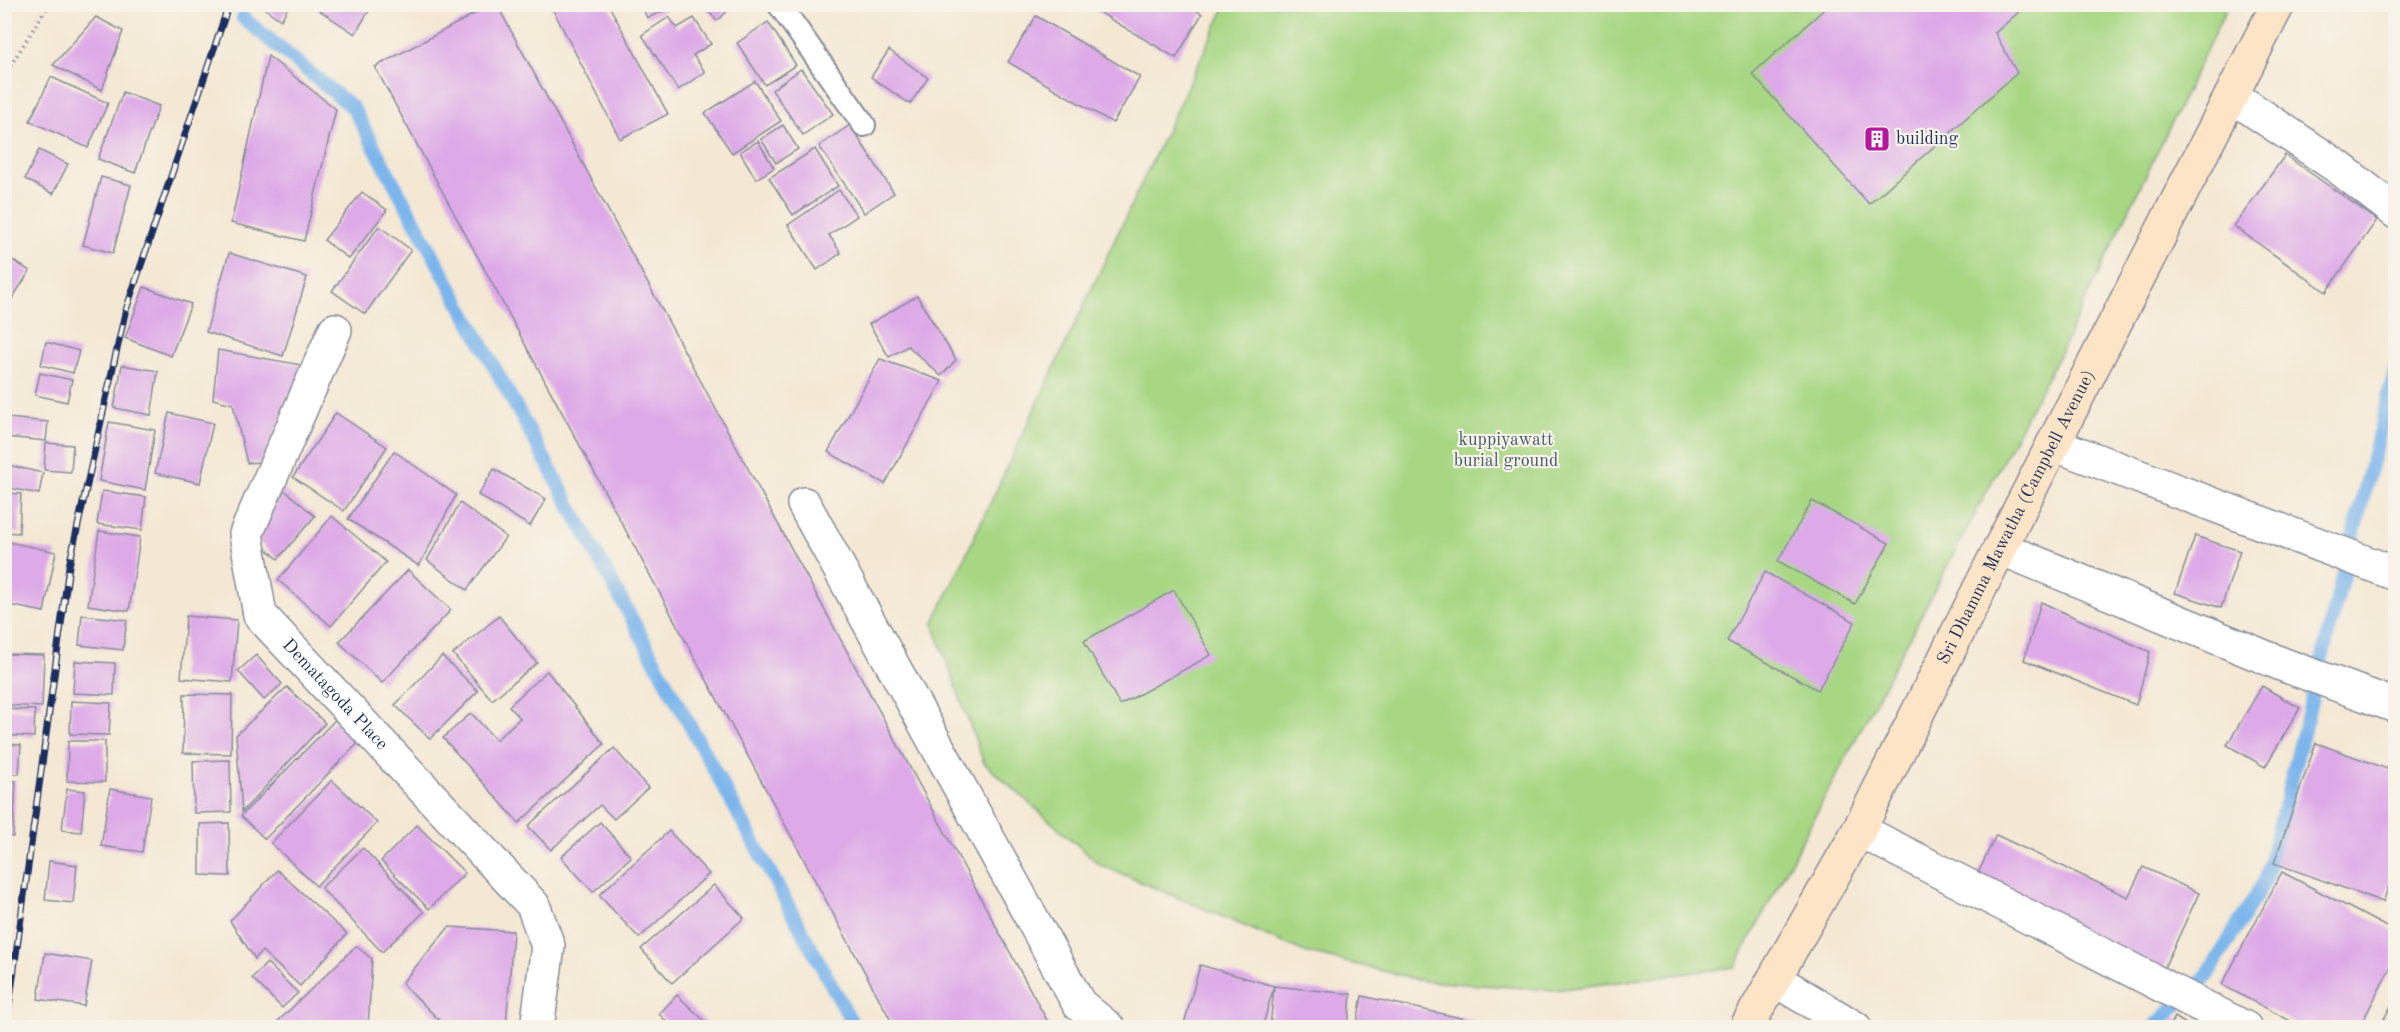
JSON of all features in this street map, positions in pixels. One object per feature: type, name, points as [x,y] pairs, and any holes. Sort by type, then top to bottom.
[{"type":"main road","name":"Sri Dhamma Mawatha (Campbell Avenue)","points":[[1746,1028],[1859,830],[2000,548],[2278,4]]},
{"type":"street","points":[[2232,96],[2337,167],[2396,212]]},
{"type":"street","name":"Dematagoda Place","points":[[335,330],[246,534],[260,615],[533,905],[548,946],[537,1028]]},
{"type":"street","points":[[2053,444],[2381,568]]},
{"type":"street","points":[[804,504],[1078,1004],[1108,1028]]},
{"type":"street","points":[[2000,548],[2298,670],[2396,706]]},
{"type":"street","points":[[1859,830],[2245,1028]]},
{"type":"street","points":[[1774,979],[1855,1028]]},
{"type":"lane","points":[[779,4],[864,125]]},
{"type":"path","points":[[4,76],[49,4]]},
{"type":"green space","name":"kuppiyawatt burial ground","points":[[1226,5],[2228,5],[2060,353],[1735,967],[1555,990],[1424,981],[1305,952],[1099,864],[984,763],[933,624]]},
{"type":"building","points":[[258,4],[290,4],[281,20]]},
{"type":"building","points":[[310,4],[373,4],[355,34]]},
{"type":"building","points":[[550,4],[608,4],[668,114],[620,139]]},
{"type":"building","points":[[641,4],[680,4],[647,18]]},
{"type":"building","points":[[702,4],[735,4],[717,21]]},
{"type":"building","points":[[1085,4],[1186,4],[1202,14],[1176,58]]},
{"type":"building","name":"building","points":[[1830,4],[2028,4],[1995,33],[2017,73],[1869,204],[1752,74]]},
{"type":"building","points":[[491,5],[497,5],[1051,1028],[895,1028],[375,67]]},
{"type":"building","points":[[1036,16],[1140,77],[1113,123],[1008,62]]},
{"type":"building","points":[[96,17],[123,31],[102,90],[53,65]]},
{"type":"building","points":[[669,17],[677,28],[694,18],[711,44],[693,55],[705,72],[678,90],[642,35]]},
{"type":"building","points":[[768,22],[796,65],[765,85],[737,43]]},
{"type":"building","points":[[889,50],[928,78],[910,104],[871,77]]},
{"type":"building","points":[[268,56],[336,109],[304,241],[231,223]]},
{"type":"building","points":[[801,69],[833,114],[803,135],[772,90]]},
{"type":"building","points":[[51,77],[108,103],[88,148],[30,121]]},
{"type":"building","points":[[755,81],[781,121],[732,153],[705,113]]},
{"type":"building","points":[[123,92],[159,106],[135,173],[98,159]]},
{"type":"building","points":[[783,125],[798,149],[776,163],[761,139]]},
{"type":"building","points":[[850,125],[894,193],[864,213],[819,146]]},
{"type":"building","points":[[758,141],[774,168],[756,179],[740,152]]},
{"type":"building","points":[[815,149],[838,186],[793,215],[769,178]]},
{"type":"building","points":[[39,150],[68,164],[53,194],[25,179]]},
{"type":"building","points":[[2285,155],[2377,220],[2326,292],[2234,226]]},
{"type":"building","points":[[101,177],[131,185],[113,253],[83,245]]},
{"type":"building","points":[[839,190],[857,216],[829,235],[841,253],[817,270],[788,225]]},
{"type":"building","points":[[362,192],[387,210],[349,259],[324,240]]},
{"type":"building","points":[[379,226],[411,250],[365,314],[332,291]]},
{"type":"building","points":[[229,253],[307,277],[283,356],[206,332]]},
{"type":"building","points":[[4,255],[30,271],[4,311]]},
{"type":"building","points":[[144,287],[191,304],[171,356],[125,338]]},
{"type":"building","points":[[917,296],[956,360],[941,376],[908,346],[889,357],[869,324]]},
{"type":"building","points":[[46,342],[79,351],[73,373],[41,365]]},
{"type":"building","points":[[218,350],[307,366],[261,462],[247,463],[233,404],[213,399]]},
{"type":"building","points":[[880,359],[942,381],[885,484],[828,452]]},
{"type":"building","points":[[122,365],[158,371],[151,415],[114,408]]},
{"type":"building","points":[[40,373],[72,380],[67,402],[35,395]]},
{"type":"building","points":[[169,413],[213,423],[200,483],[155,473]]},
{"type":"building","points":[[336,413],[387,447],[344,511],[293,477]]},
{"type":"building","points":[[7,418],[48,422],[46,441],[5,437]]},
{"type":"building","points":[[109,422],[155,430],[145,490],[99,481]]},
{"type":"building","points":[[46,443],[73,445],[71,472],[44,470]]},
{"type":"building","points":[[394,451],[456,495],[419,566],[348,519]]},
{"type":"building","points":[[4,464],[43,473],[39,494],[4,487]]},
{"type":"building","points":[[494,469],[546,499],[530,526],[478,495]]},
{"type":"building","points":[[282,488],[315,516],[278,559],[258,541]]},
{"type":"building","points":[[102,491],[146,497],[142,530],[97,524]]},
{"type":"building","points":[[5,493],[21,494],[19,533],[5,532]]},
{"type":"building","points":[[1812,501],[1889,543],[1855,604],[1778,561]]},
{"type":"building","points":[[460,503],[506,537],[467,590],[427,560]]},
{"type":"building","points":[[332,516],[386,562],[331,626],[278,580]]},
{"type":"building","points":[[99,531],[140,537],[129,611],[88,605]]},
{"type":"building","points":[[2195,536],[2240,551],[2221,608],[2175,593]]},
{"type":"building","points":[[4,541],[56,552],[44,612],[4,604]]},
{"type":"building","points":[[408,570],[451,610],[382,683],[339,642]]},
{"type":"building","points":[[1765,572],[1855,622],[1818,690],[1727,641]]},
{"type":"building","points":[[1174,590],[1211,655],[1120,705],[1084,641]]},
{"type":"building","points":[[2041,602],[2150,652],[2136,705],[2024,660]]},
{"type":"building","points":[[82,615],[127,620],[123,650],[79,645]]},
{"type":"building","points":[[186,616],[237,620],[232,682],[181,678]]},
{"type":"building","points":[[499,616],[537,663],[492,700],[453,654]]},
{"type":"building","points":[[4,654],[44,655],[42,707],[4,705]]},
{"type":"building","points":[[256,655],[282,684],[264,700],[238,671]]},
{"type":"building","points":[[442,656],[478,691],[430,739],[395,705]]},
{"type":"building","points":[[75,661],[115,663],[114,695],[73,693]]},
{"type":"building","points":[[547,671],[604,744],[519,823],[443,738],[471,713],[496,740],[520,718],[509,706]]},
{"type":"building","points":[[2262,686],[2300,708],[2265,767],[2227,745]]},
{"type":"building","points":[[287,687],[325,723],[242,812],[236,735]]},
{"type":"building","points":[[184,694],[232,695],[231,754],[183,753]]},
{"type":"building","points":[[71,701],[111,703],[109,735],[70,734]]},
{"type":"building","points":[[4,709],[35,710],[34,737],[4,735]]},
{"type":"building","points":[[336,719],[359,742],[265,839],[241,816]]},
{"type":"building","points":[[68,741],[105,741],[105,782],[67,781]]},
{"type":"building","points":[[2316,743],[2396,772],[2396,867],[2383,902],[2274,863]]},
{"type":"building","points":[[4,744],[21,745],[19,774],[4,774]]},
{"type":"building","points":[[614,748],[648,788],[614,819],[600,805],[551,850],[528,826]]},
{"type":"building","points":[[230,760],[231,812],[194,813],[193,761]]},
{"type":"building","points":[[4,780],[16,781],[13,837],[4,836]]},
{"type":"building","points":[[332,780],[377,823],[316,886],[271,843]]},
{"type":"building","points":[[67,789],[85,791],[81,832],[62,830]]},
{"type":"building","points":[[110,789],[151,796],[142,852],[101,846]]},
{"type":"building","points":[[600,822],[631,857],[593,892],[561,857]]},
{"type":"building","points":[[229,823],[230,876],[200,875],[200,824]]},
{"type":"building","points":[[417,825],[465,873],[429,909],[381,861]]},
{"type":"building","points":[[669,831],[709,874],[639,938],[599,895]]},
{"type":"building","points":[[1996,835],[2128,897],[2143,867],[2199,893],[2163,970],[1974,882]]},
{"type":"building","points":[[363,848],[424,912],[382,952],[321,888]]},
{"type":"building","points":[[49,861],[77,865],[73,903],[45,900]]},
{"type":"building","points":[[277,870],[347,934],[300,986],[262,951],[255,959],[230,921]]},
{"type":"building","points":[[2282,872],[2396,932],[2396,957],[2359,1028],[2304,1028],[2222,985]]},
{"type":"building","points":[[714,885],[744,918],[672,983],[641,949]]},
{"type":"building","points":[[449,927],[513,931],[506,1028],[447,1028],[402,983]]},
{"type":"building","points":[[356,946],[372,959],[368,1028],[271,1028]]},
{"type":"building","points":[[45,953],[92,961],[84,1006],[38,999]]},
{"type":"building","points":[[267,963],[298,993],[282,1008],[252,978]]},
{"type":"building","points":[[1200,965],[1274,986],[1262,1028],[1183,1028]]},
{"type":"building","points":[[1274,986],[1351,994],[1348,1028],[1270,1028]]},
{"type":"building","points":[[677,995],[712,1028],[673,1028],[659,1014]]},
{"type":"building","points":[[1362,996],[1488,1024],[1508,1026],[1508,1028],[1356,1028]]},
{"type":"building","points":[[2396,997],[2396,1028],[2379,1028]]},
{"type":"building","points":[[2175,1017],[2192,1028],[2168,1028]]},
{"type":"waterway","points":[[243,18],[353,108],[855,1028]]},
{"type":"waterway","points":[[2153,1028],[2207,976],[2266,879],[2396,367]]},
{"type":"railway","points":[[6,1028],[69,566],[125,313],[229,4]]},
{"type":"place","name":"building","points":[[1877,139]]}]
